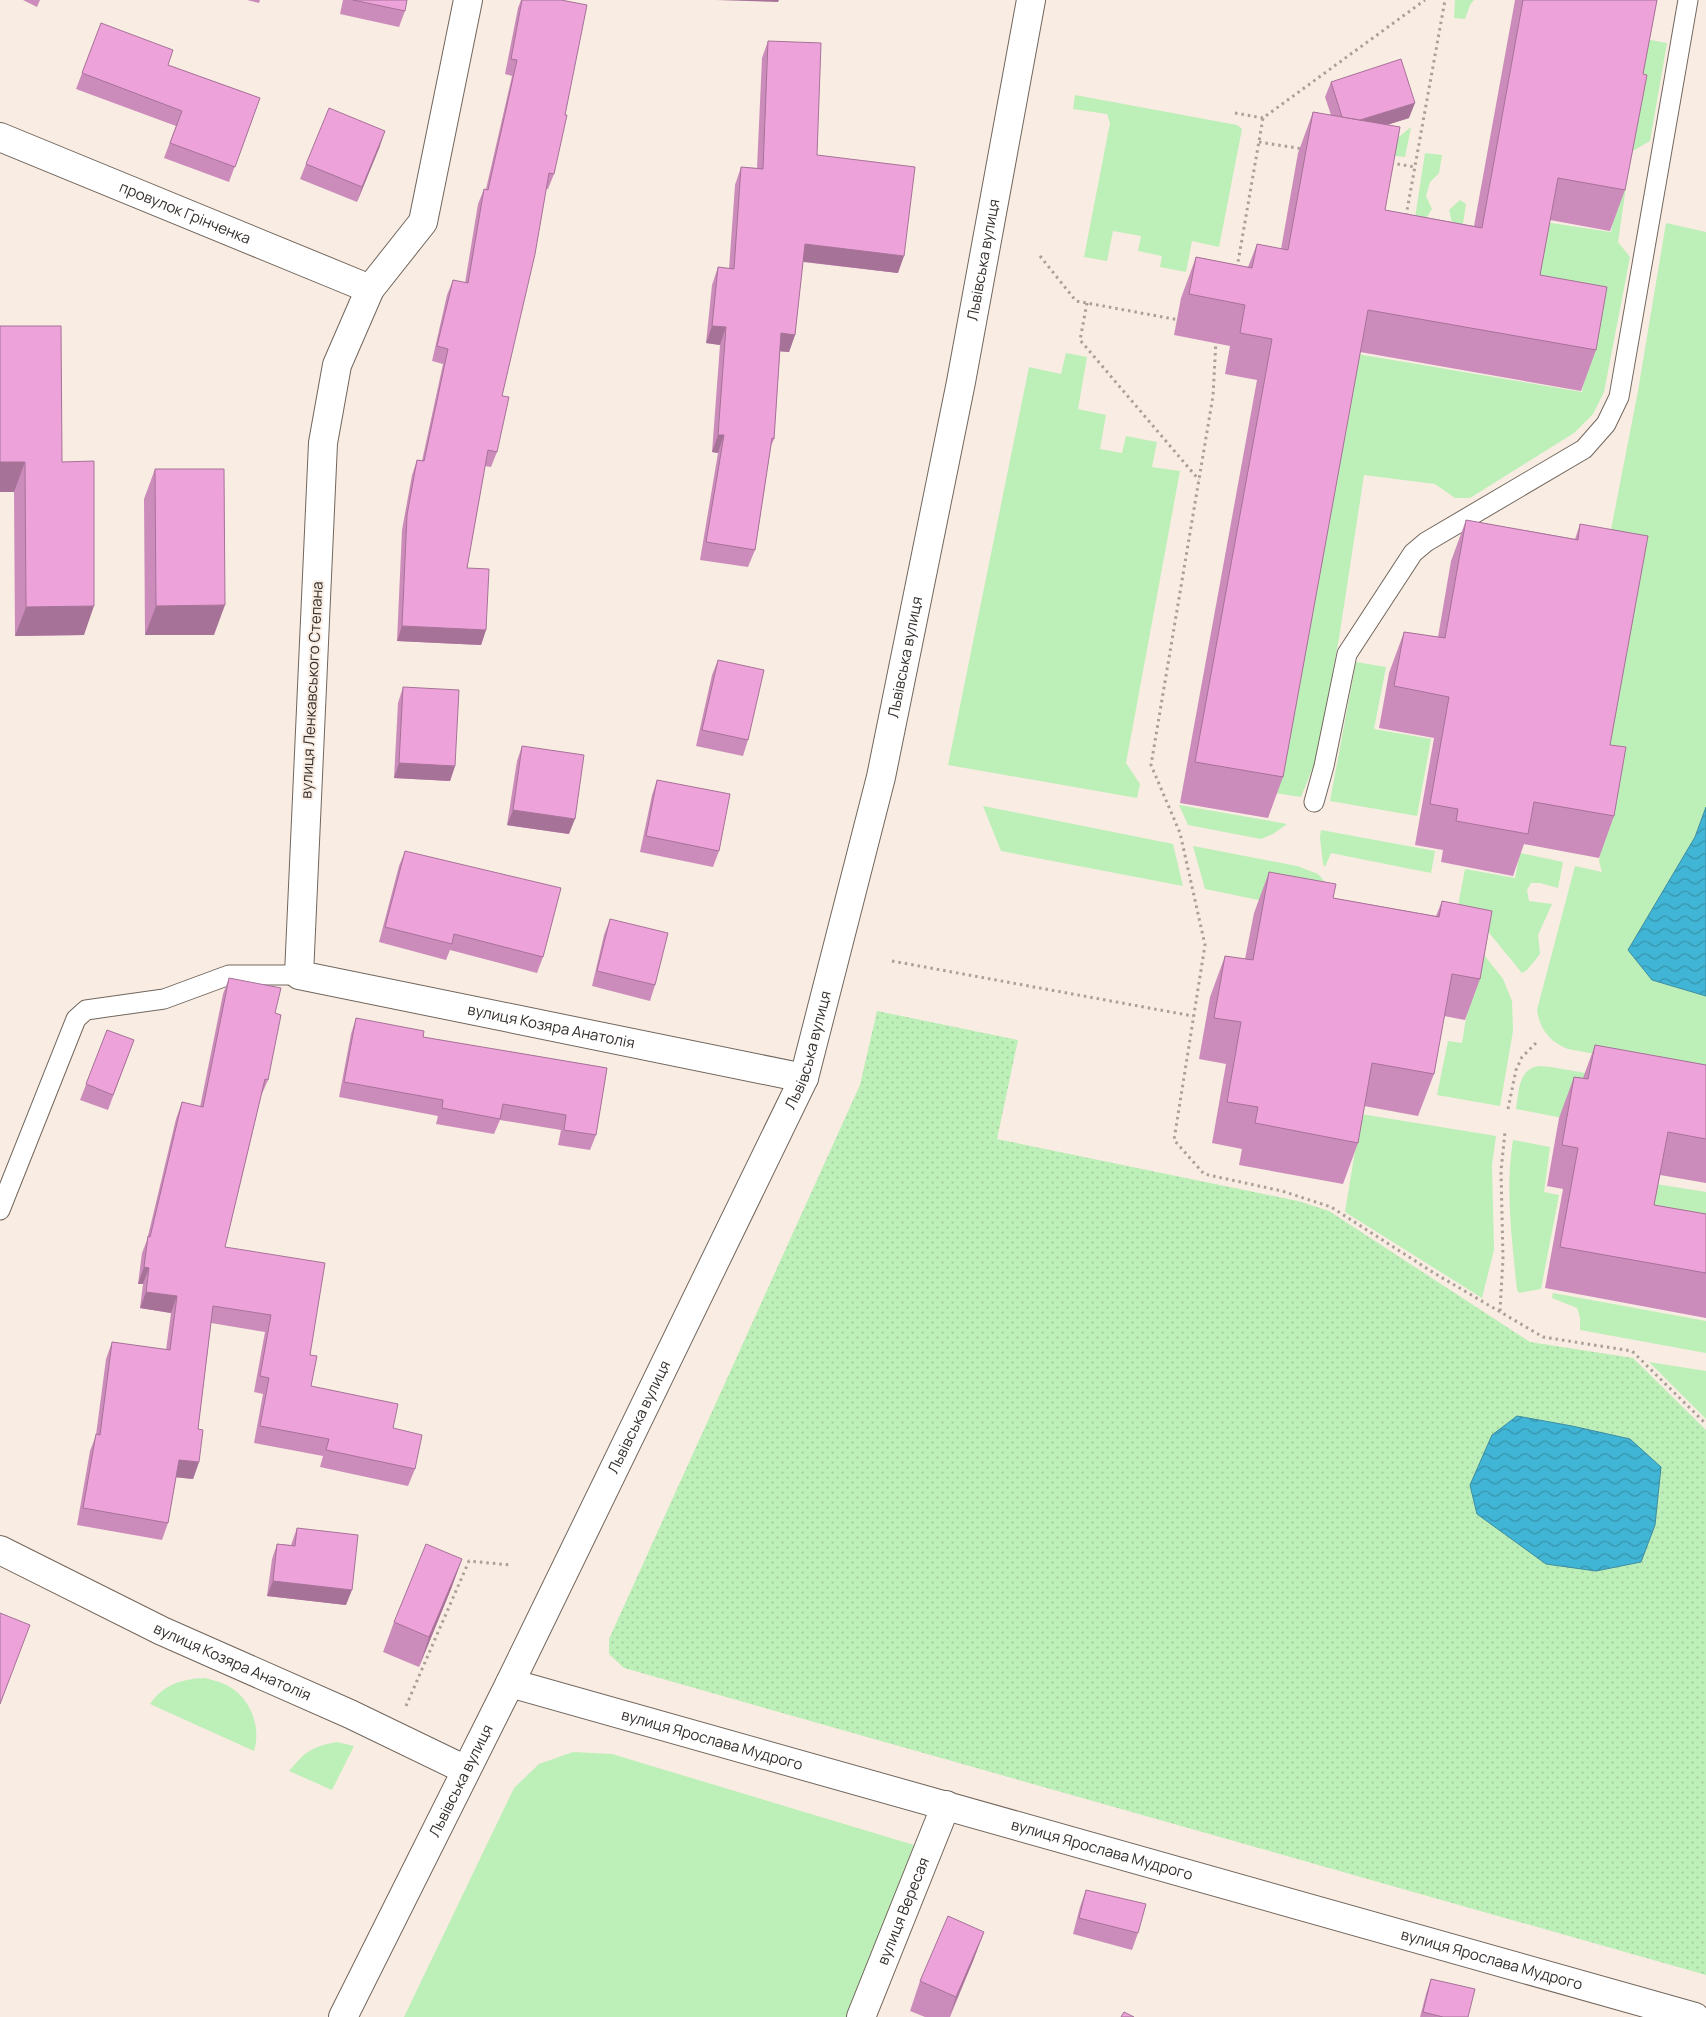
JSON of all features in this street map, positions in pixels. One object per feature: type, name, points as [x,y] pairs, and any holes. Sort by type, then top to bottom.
[{"type":"main road","name":"вулиця Ленкавського Степана","points":[[299,974],[323,443],[337,365],[370,289],[423,222],[468,0]]},
{"type":"main road","name":"Львівська вулиця","points":[[344,2017],[510,1683],[804,1078],[882,777],[961,382],[1031,0]]},
{"type":"main road","name":"провулок Грінченка","points":[[0,137],[370,289]]},
{"type":"main road","name":"вулиця Козяра Анатолія","points":[[299,974],[804,1078]]},
{"type":"main road","name":"вулиця Козяра Анатолія","points":[[0,1550],[162,1631],[466,1770]]},
{"type":"main road","name":"вулиця Ярослава Мудрого","points":[[510,1683],[946,1805],[1639,2010],[1695,2017]]},
{"type":"main road","name":"вулиця Вересая","points":[[860,2017],[946,1805]]},
{"type":"lane","points":[[1314,802],[1324,766],[1347,654],[1413,553],[1426,542],[1584,449],[1606,424],[1619,398],[1688,0]]},
{"type":"lane","points":[[0,1210],[76,1019],[86,1010],[164,999],[229,974],[299,974]]},
{"type":"path","points":[[1235,113],[1262,118],[1424,0]]},
{"type":"path","points":[[1405,222],[1444,0]]},
{"type":"path","points":[[1237,272],[1262,118]]},
{"type":"path","points":[[1259,142],[1308,150]]},
{"type":"path","points":[[1385,162],[1415,167]]},
{"type":"path","points":[[1040,256],[1076,301],[1180,320]]},
{"type":"path","points":[[1087,303],[1080,340],[1199,480]]},
{"type":"path","points":[[1216,337],[1213,396],[1151,765],[1180,833],[1205,945],[1174,1140],[1204,1174],[1282,1192],[1331,1207],[1434,1273],[1543,1337],[1632,1351],[1706,1424]]},
{"type":"path","points":[[892,961],[1193,1016]]},
{"type":"path","points":[[1508,1109],[1516,1070],[1522,1057],[1536,1043]]},
{"type":"path","points":[[1500,1311],[1503,1258],[1500,1171],[1505,1132]]},
{"type":"path","points":[[393,1735],[469,1561],[510,1565]]},
{"type":"green space","points":[[1455,0],[1474,0],[1465,19],[1454,18]]},
{"type":"green space","points":[[1645,39],[1667,43],[1650,141],[1631,152],[1618,242],[1630,257],[1604,392],[1593,414],[1574,433],[1470,498],[1455,498],[1435,484],[1364,475],[1339,638],[1317,757],[1301,797],[1275,793],[1357,354],[1582,392],[1593,326],[1527,315],[1544,222],[1611,232]]},
{"type":"green space","points":[[1075,95],[1237,125],[1242,129],[1219,247],[1192,241],[1186,272],[1160,267],[1162,256],[1138,251],[1141,236],[1113,231],[1107,261],[1084,257],[1110,123],[1107,114],[1073,109]]},
{"type":"green space","points":[[1411,127],[1405,157],[1341,150],[1395,140]]},
{"type":"green space","points":[[1425,153],[1442,155],[1439,173],[1430,182],[1426,196],[1432,209],[1427,217],[1427,226],[1447,231],[1452,222],[1449,210],[1460,200],[1466,204],[1458,257],[1410,250]]},
{"type":"green space","points":[[1666,223],[1706,232],[1706,807],[1695,837],[1652,980],[1706,996],[1706,1074],[1568,1049],[1551,1039],[1543,1029],[1537,1010],[1575,866],[1602,872],[1599,861],[1612,788],[1603,571],[1638,391]]},
{"type":"green space","points":[[1066,353],[1087,357],[1078,409],[1106,415],[1100,449],[1122,453],[1126,436],[1157,442],[1152,467],[1180,471],[1126,763],[1140,784],[1137,798],[948,765],[1029,367],[1061,374]]},
{"type":"green space","points":[[1356,662],[1386,667],[1374,729],[1431,739],[1417,816],[1330,801]]},
{"type":"green space","points":[[1179,805],[1287,824],[1273,834],[1261,839],[1188,825]]},
{"type":"green space","points":[[983,806],[1173,844],[1183,886],[1001,851]]},
{"type":"green space","points":[[1321,830],[1435,851],[1431,873],[1331,853],[1325,867],[1320,837]]},
{"type":"green space","points":[[1193,846],[1297,866],[1318,874],[1326,883],[1323,913],[1205,889]]},
{"type":"green space","points":[[1520,853],[1563,862],[1558,888],[1540,883],[1531,883],[1527,890],[1529,901],[1552,904],[1538,935],[1540,954],[1527,970],[1522,973],[1486,929],[1457,911],[1465,869],[1515,878]]},
{"type":"green space","points":[[1477,951],[1484,955],[1503,979],[1512,1001],[1513,1031],[1500,1106],[1437,1095],[1448,1041],[1462,1043]]},
{"type":"green space","points":[[877,1011],[1018,1040],[997,1139],[1298,1201],[1329,1211],[1530,1342],[1633,1358],[1706,1430],[1706,1975],[624,1668],[609,1654],[609,1639],[860,1085]]},
{"type":"green space","points":[[1540,1066],[1706,1094],[1573,1120],[1516,1109],[1519,1088],[1524,1076],[1527,1071]]},
{"type":"green space","points":[[1361,1114],[1496,1136],[1492,1165],[1494,1250],[1482,1298],[1345,1212]]},
{"type":"green space","points":[[1513,1140],[1550,1147],[1544,1192],[1559,1195],[1541,1289],[1519,1293],[1517,1290],[1513,1252],[1509,1196]]},
{"type":"green space","points":[[1656,1184],[1706,1192],[1706,1256],[1646,1235]]},
{"type":"green space","points":[[1553,1293],[1706,1321],[1706,1353],[1580,1330],[1580,1317],[1577,1308],[1552,1298]]},
{"type":"green space","points":[[1649,1362],[1706,1371],[1706,1419]]},
{"type":"green space","points":[[205,1678],[222,1683],[233,1689],[247,1703],[255,1721],[256,1741],[254,1751],[150,1704],[167,1687],[181,1681]]},
{"type":"green space","points":[[337,1742],[354,1746],[332,1790],[289,1771],[310,1751]]},
{"type":"green space","points":[[573,1752],[612,1754],[914,1845],[846,2017],[404,2017],[514,1788],[539,1764]]},
{"type":"water","points":[[1706,807],[1706,996],[1652,980],[1628,950],[1695,837]]},
{"type":"water","points":[[1517,1416],[1630,1439],[1661,1467],[1655,1525],[1641,1562],[1596,1571],[1546,1564],[1477,1514],[1470,1485],[1492,1435]]},
{"type":"building","points":[[353,0],[407,0],[405,11]]},
{"type":"building","points":[[522,0],[561,0],[587,5],[565,115],[567,115],[554,174],[549,173],[535,254],[502,396],[509,397],[497,452],[488,450],[467,568],[489,569],[486,630],[402,626],[407,515],[417,460],[424,461],[448,349],[437,346],[453,280],[468,283],[484,189],[488,190],[517,60],[511,59]]},
{"type":"building","points":[[1523,0],[1657,0],[1643,74],[1647,75],[1625,190],[1558,178],[1540,275],[1607,287],[1596,350],[1368,310],[1283,777],[1195,762],[1272,339],[1240,333],[1245,305],[1189,294],[1196,257],[1252,268],[1257,244],[1288,250],[1313,112],[1400,127],[1385,210],[1482,228]]},
{"type":"building","points":[[101,23],[173,50],[168,65],[260,98],[235,167],[170,143],[182,111],[82,73]]},
{"type":"building","points":[[768,41],[821,43],[817,155],[915,167],[904,256],[805,244],[795,335],[781,333],[774,439],[772,438],[755,550],[706,542],[724,435],[718,435],[726,327],[712,326],[718,267],[734,269],[741,167],[763,169]]},
{"type":"building","points":[[1401,59],[1415,103],[1360,120],[1342,117],[1331,82]]},
{"type":"building","points":[[329,108],[385,131],[362,187],[306,164]]},
{"type":"building","points":[[0,326],[61,326],[62,462],[94,461],[94,606],[26,607],[25,462],[0,462]]},
{"type":"building","points":[[155,469],[224,469],[225,605],[156,606]]},
{"type":"building","points":[[1466,520],[1578,540],[1580,524],[1648,536],[1610,745],[1626,747],[1614,816],[1534,802],[1528,834],[1456,821],[1458,809],[1430,804],[1449,697],[1394,686],[1404,632],[1445,638]]},
{"type":"building","points":[[718,660],[764,670],[748,740],[702,730]]},
{"type":"building","points":[[403,687],[459,690],[455,766],[399,763]]},
{"type":"building","points":[[522,746],[584,755],[575,819],[513,810]]},
{"type":"building","points":[[657,780],[730,794],[719,851],[646,836]]},
{"type":"building","points":[[405,851],[561,888],[543,957],[454,934],[452,944],[385,927]]},
{"type":"building","points":[[1269,872],[1336,884],[1333,898],[1439,917],[1442,901],[1492,911],[1480,979],[1452,974],[1434,1074],[1372,1063],[1358,1143],[1255,1123],[1258,1107],[1227,1102],[1241,1022],[1214,1018],[1225,956],[1253,960]]},
{"type":"building","points":[[610,919],[668,933],[655,985],[597,971]]},
{"type":"building","points":[[229,978],[281,988],[275,1013],[281,1015],[268,1080],[265,1079],[225,1247],[325,1263],[310,1355],[317,1356],[311,1386],[398,1404],[393,1428],[422,1435],[415,1469],[326,1450],[329,1439],[260,1426],[269,1378],[260,1376],[271,1315],[213,1306],[198,1429],[203,1430],[199,1462],[179,1460],[168,1523],[83,1508],[96,1434],[100,1435],[112,1342],[170,1350],[177,1296],[146,1292],[149,1268],[144,1267],[148,1236],[150,1237],[182,1102],[203,1107]]},
{"type":"building","points":[[356,1018],[424,1031],[423,1037],[607,1068],[596,1135],[564,1130],[566,1115],[503,1104],[500,1119],[442,1108],[443,1100],[344,1082]]},
{"type":"building","points":[[107,1030],[134,1040],[113,1095],[86,1084]]},
{"type":"building","points":[[1595,1045],[1706,1065],[1706,1139],[1668,1132],[1654,1205],[1706,1214],[1706,1273],[1560,1247],[1578,1148],[1562,1145],[1574,1077],[1588,1079]]},
{"type":"building","points":[[297,1528],[358,1535],[352,1590],[273,1581],[277,1544],[295,1546]]},
{"type":"building","points":[[426,1544],[462,1559],[429,1637],[394,1622]]},
{"type":"building","points":[[0,1613],[30,1625],[0,1704]]},
{"type":"building","points":[[1086,1890],[1146,1904],[1138,1933],[1079,1918]]},
{"type":"building","points":[[948,1916],[984,1932],[956,1997],[920,1981]]},
{"type":"building","points":[[1431,1979],[1475,1989],[1468,2017],[1443,2017],[1423,2012]]},
{"type":"building","points":[[1124,2012],[1134,2017],[1121,2017]]}]
